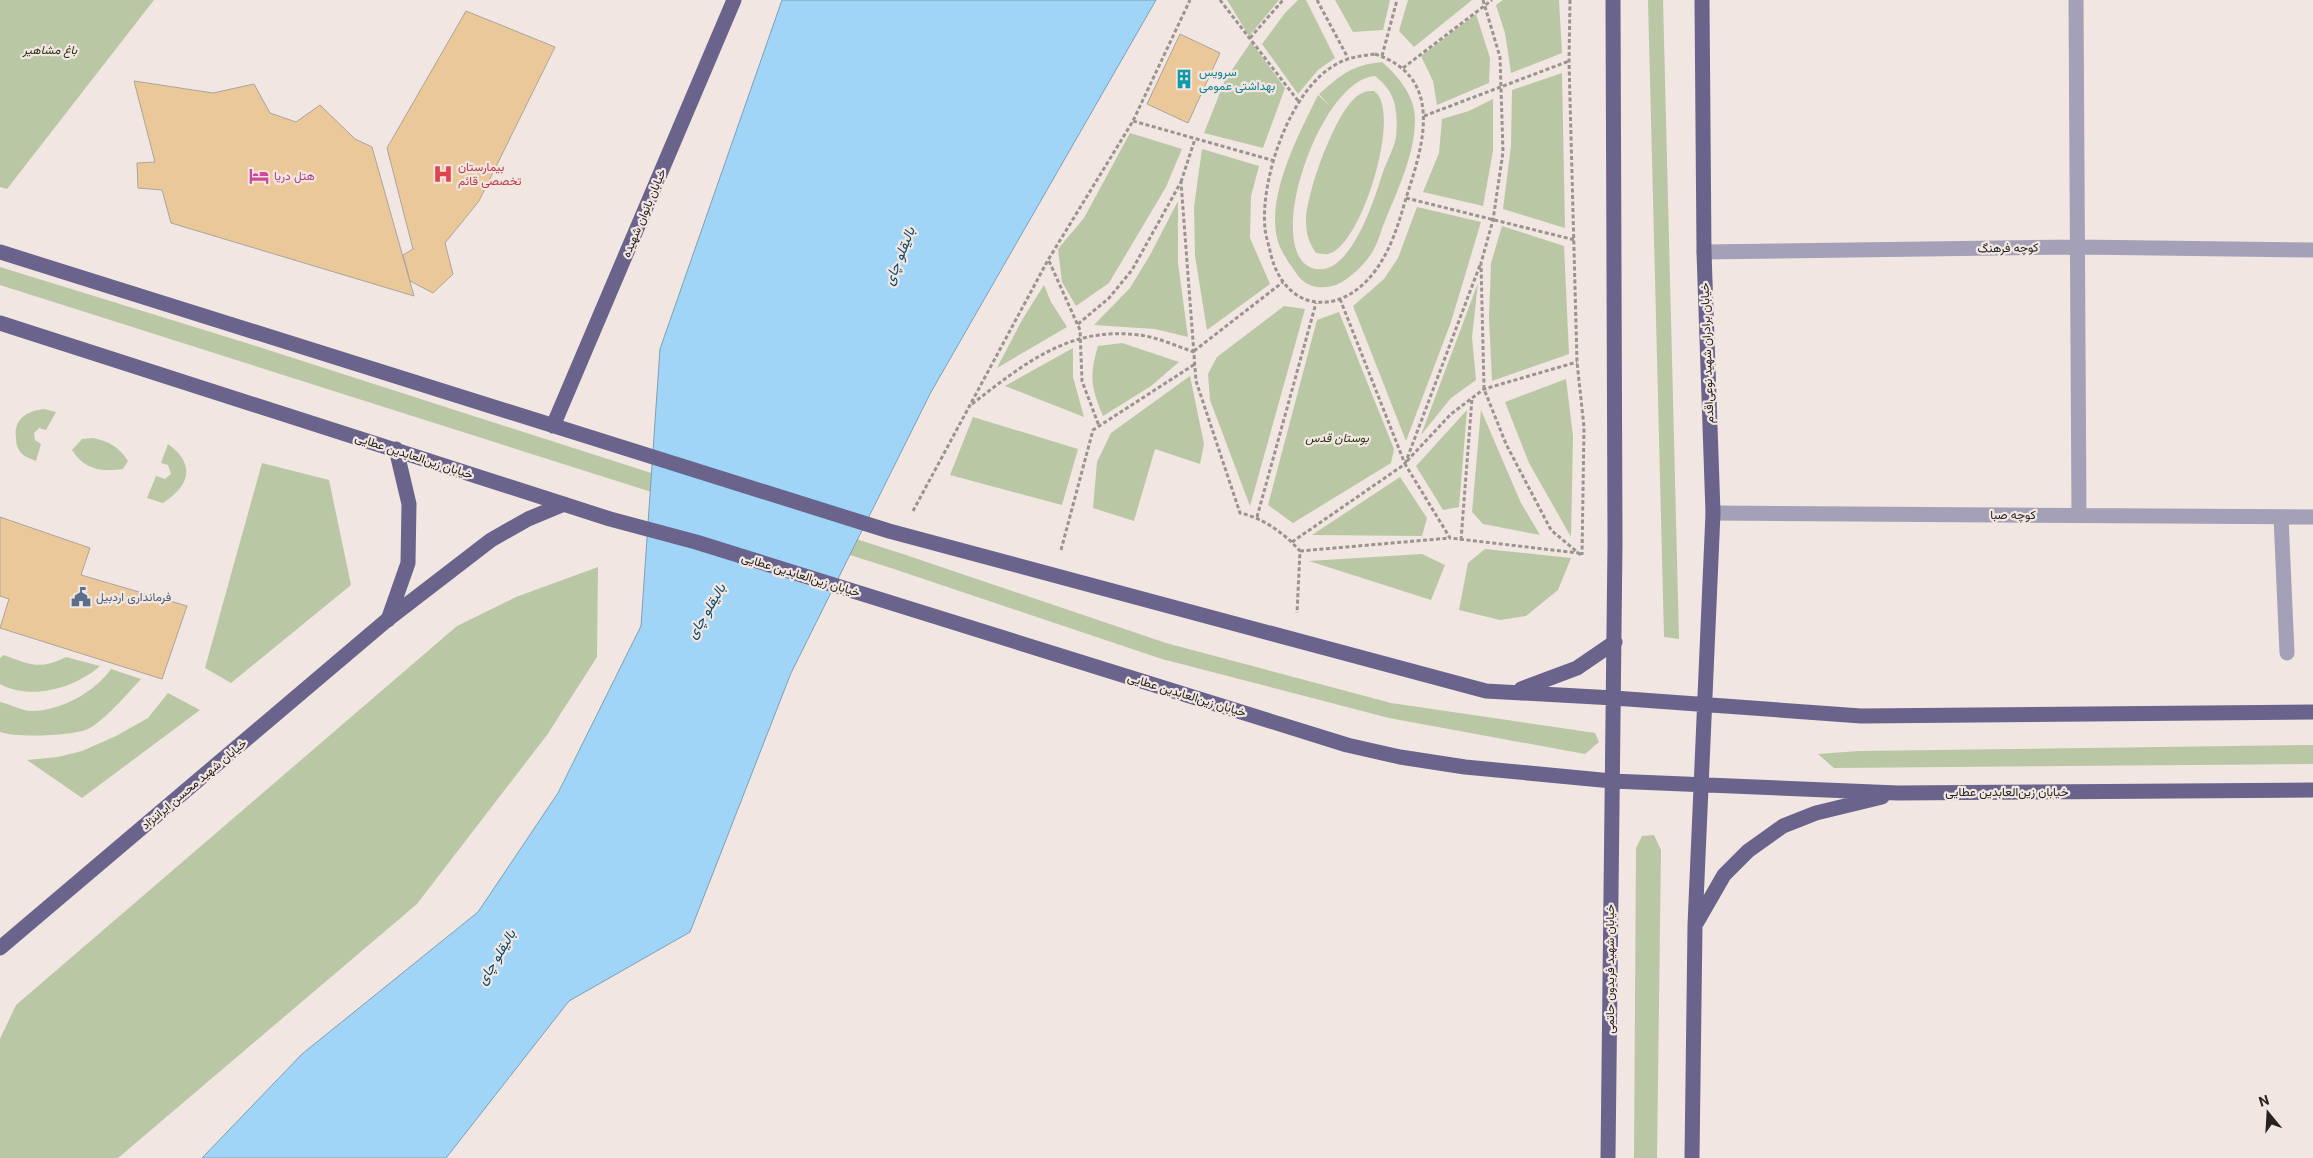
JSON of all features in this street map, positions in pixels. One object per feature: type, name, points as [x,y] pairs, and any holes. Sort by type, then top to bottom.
[{"type":"main road","name":"خیابان بانوان شهیده","points":[[553,426],[734,0]]},
{"type":"main road","points":[[1613,0],[1614,698]]},
{"type":"main road","name":"خیابان برادران شهید نوعی‌اقدم","points":[[1702,0],[1704,252],[1713,514],[1702,784]]},
{"type":"main road","points":[[0,252],[895,532],[1486,691],[1614,698],[1861,716],[2313,712]]},
{"type":"main road","name":"خیابان زین‌العابدین عطایی","points":[[0,323],[626,524],[696,542],[1347,745],[1400,757],[1465,767],[1612,781],[1898,793],[2313,790]]},
{"type":"main road","points":[[388,620],[408,563],[409,504],[396,449]]},
{"type":"main road","name":"خیابان شهید محسن ایراننژاد","points":[[0,948],[388,620],[491,540],[528,519],[564,504]]},
{"type":"main road","points":[[1502,692],[1525,689],[1578,668],[1614,642]]},
{"type":"main road","name":"خیابان شهید فریدون حاتمی","points":[[1608,1158],[1614,698]]},
{"type":"main road","points":[[1692,1158],[1695,926],[1702,784]]},
{"type":"main road","points":[[1695,926],[1724,875],[1748,851],[1783,826],[1816,813],[1898,793]]},
{"type":"street","points":[[2076,0],[2079,516]]},
{"type":"street","name":"کوچه فرهنگ","points":[[1704,252],[2078,247],[2313,250]]},
{"type":"street","name":"کوچه صبا","points":[[1713,514],[2313,517]]},
{"type":"street","points":[[2280,517],[2287,653]]},
{"type":"path","points":[[895,532],[970,405],[1048,260],[1133,121],[1190,0]]},
{"type":"path","points":[[1220,0],[1299,102]]},
{"type":"path","points":[[1250,38],[1283,0]]},
{"type":"path","points":[[1317,0],[1348,58]]},
{"type":"path","points":[[1382,56],[1397,0]]},
{"type":"path","points":[[1405,464],[1480,263],[1493,220],[1503,152],[1503,86],[1500,57],[1483,0]]},
{"type":"path","points":[[1402,68],[1492,0]]},
{"type":"path","points":[[1300,551],[1450,538],[1579,554],[1582,556],[1584,427],[1577,362],[1569,61],[1570,0]]},
{"type":"path","points":[[1375,54],[1382,56],[1402,68],[1413,80],[1422,101],[1424,116],[1420,155],[1395,236],[1374,272],[1356,290],[1331,303],[1316,303],[1304,300],[1292,293],[1276,271],[1265,228],[1266,196],[1275,161],[1287,124],[1305,90],[1333,66],[1348,58],[1375,54]]},
{"type":"path","points":[[1424,116],[1569,61]]},
{"type":"path","points":[[1133,121],[1275,161]]},
{"type":"path","points":[[1078,324],[1109,298],[1132,270],[1181,182],[1195,139]]},
{"type":"path","points":[[1181,182],[1196,381],[1240,513],[1257,517],[1292,542],[1300,551],[1295,640]]},
{"type":"path","points":[[1406,198],[1575,240]]},
{"type":"path","points":[[1048,260],[1078,324],[1082,380],[1100,426]]},
{"type":"path","points":[[1480,263],[1484,389],[1506,444],[1551,530],[1579,554]]},
{"type":"path","points":[[1194,352],[1283,282]]},
{"type":"path","points":[[1340,299],[1405,464],[1450,538]]},
{"type":"path","points":[[1257,517],[1316,303]]},
{"type":"path","points":[[970,405],[1020,367],[1055,346],[1080,338],[1108,334],[1140,335],[1194,352]]},
{"type":"path","points":[[1292,542],[1405,464],[1451,414],[1484,389],[1577,362]]},
{"type":"path","points":[[1055,575],[1093,430],[1195,364]]},
{"type":"path","points":[[1461,540],[1472,397]]},
{"type":"green space","name":"باغ مشاهیر","points":[[0,0],[154,0],[7,189],[0,187]]},
{"type":"green space","points":[[1227,0],[1279,0],[1249,36]]},
{"type":"green space","points":[[1298,0],[1306,0],[1335,58],[1318,70],[1298,94],[1262,44],[1285,13]]},
{"type":"green space","points":[[1335,0],[1390,0],[1383,30],[1353,32]]},
{"type":"green space","points":[[1408,0],[1472,0],[1414,47],[1399,31]]},
{"type":"green space","points":[[1503,0],[1559,0],[1562,53],[1511,73],[1505,33],[1496,5]]},
{"type":"green space","points":[[1648,0],[1663,0],[1679,639],[1664,637]]},
{"type":"green space","points":[[1476,14],[1490,58],[1489,83],[1437,105],[1433,81],[1421,56]]},
{"type":"green space","points":[[1251,42],[1285,88],[1263,148],[1204,133],[1225,80]]},
{"type":"green space","points":[[1382,62],[1399,80],[1412,102],[1415,119],[1409,158],[1377,242],[1368,259],[1354,273],[1340,283],[1329,287],[1313,286],[1299,277],[1278,243],[1275,221],[1281,183],[1294,146],[1318,95],[1329,105],[1319,94],[1348,72],[1372,63]],"holes":[[[1375,76],[1385,86],[1394,101],[1397,130],[1394,146],[1367,217],[1349,250],[1338,262],[1326,269],[1312,268],[1298,255],[1293,231],[1295,200],[1304,166],[1318,133],[1335,105],[1354,84]]]},
{"type":"green space","points":[[1562,73],[1565,228],[1503,209],[1511,146],[1512,90]]},
{"type":"green space","points":[[1366,91],[1374,91],[1382,103],[1384,123],[1375,177],[1354,228],[1341,246],[1328,254],[1316,253],[1308,238],[1306,221],[1307,208],[1317,172],[1333,131],[1352,101]]},
{"type":"green space","points":[[1493,99],[1493,151],[1483,206],[1423,192],[1439,153],[1442,119],[1469,111]]},
{"type":"green space","points":[[1130,133],[1182,149],[1166,187],[1109,283],[1076,306],[1062,282],[1058,249],[1084,218]]},
{"type":"green space","points":[[1202,149],[1259,166],[1251,196],[1250,238],[1270,284],[1207,330],[1195,256],[1194,207]]},
{"type":"green space","points":[[1178,201],[1178,263],[1188,337],[1155,329],[1094,325],[1130,288],[1150,255]]},
{"type":"green space","name":"بوستان قدس","points":[[1417,207],[1481,222],[1451,322],[1406,441],[1353,306],[1384,279],[1398,258]]},
{"type":"green space","points":[[1502,226],[1564,246],[1569,354],[1492,381],[1489,318],[1491,263]]},
{"type":"green space","points":[[0,267],[259,347],[906,555],[1166,643],[1391,703],[1595,733],[1599,742],[1585,754],[1389,718],[1162,659],[894,569],[0,285]]},
{"type":"green space","points":[[1478,283],[1472,337],[1476,380],[1451,398],[1421,435]]},
{"type":"green space","points":[[1044,285],[1051,302],[1067,327],[997,368],[1022,320]]},
{"type":"green space","name":"بوستان قدس","points":[[1284,306],[1305,309],[1250,506],[1210,400],[1208,374],[1217,357]]},
{"type":"green space","name":"بوستان قدس","points":[[1339,312],[1394,449],[1391,463],[1293,523],[1268,505],[1317,320]]},
{"type":"green space","points":[[1122,343],[1179,362],[1151,386],[1103,416],[1093,382],[1092,374],[1095,357],[1098,346]]},
{"type":"green space","points":[[1073,348],[1073,377],[1084,417],[1005,386]]},
{"type":"green space","points":[[1190,376],[1204,444],[1200,464],[1155,449],[1134,521],[1093,508],[1097,462],[1111,433]]},
{"type":"green space","points":[[1566,379],[1573,436],[1571,537],[1529,463],[1505,402]]},
{"type":"green space","points":[[44,409],[56,412],[46,430],[39,428],[34,433],[35,440],[41,444],[36,461],[25,456],[18,449],[16,432],[22,417]]},
{"type":"green space","points":[[1467,410],[1459,507],[1443,510],[1416,466]]},
{"type":"green space","points":[[1481,410],[1521,503],[1540,535],[1483,524],[1472,512]]},
{"type":"green space","points":[[973,417],[1078,449],[1062,505],[950,475]]},
{"type":"green space","points":[[93,438],[109,443],[121,452],[128,461],[123,469],[101,470],[88,466],[77,457],[72,450],[82,439]]},
{"type":"green space","points":[[168,444],[183,459],[186,475],[179,489],[163,503],[147,498],[156,476],[165,479],[171,474],[168,465],[161,463]]},
{"type":"green space","points":[[262,463],[329,480],[351,585],[231,683],[205,668]]},
{"type":"green space","points":[[1400,477],[1427,518],[1422,536],[1312,535]]},
{"type":"green space","points":[[1485,549],[1571,558],[1558,590],[1526,616],[1500,620],[1459,610],[1468,563]]},
{"type":"green space","points":[[1422,554],[1445,565],[1431,600],[1309,561]]},
{"type":"green space","points":[[598,567],[597,657],[547,735],[417,904],[118,1158],[0,1158],[0,1039],[16,1005],[457,626],[516,597]]},
{"type":"green space","points":[[4,655],[35,665],[49,664],[66,657],[100,666],[90,674],[66,686],[39,692],[25,691],[12,689],[0,684],[0,658]]},
{"type":"green space","points":[[111,669],[141,679],[108,714],[88,729],[70,733],[44,735],[18,735],[0,732],[0,702],[30,711],[53,708],[86,693]]},
{"type":"green space","points":[[168,693],[200,710],[82,798],[27,760],[58,757],[82,751],[116,736],[148,718]]},
{"type":"green space","points":[[2313,745],[2313,764],[1834,768],[1818,754],[1858,751]]},
{"type":"green space","points":[[1654,835],[1661,850],[1657,1158],[1634,1158],[1636,848],[1642,836]]},
{"type":"water","name":"بالیقلو چای","points":[[782,0],[1156,0],[931,392],[791,673],[690,932],[569,1001],[446,1158],[202,1158],[302,1054],[478,912],[558,793],[641,626],[660,349]]},
{"type":"building","name":"بیمارستان تخصصی قائم","points":[[466,11],[555,47],[479,201],[445,243],[453,274],[433,293],[410,281],[403,255],[413,249],[387,148]]},
{"type":"building","name":"سرویس بهداشتی عمومی","points":[[1180,34],[1220,53],[1188,123],[1147,104]]},
{"type":"building","name":"هتل دریا","points":[[134,81],[213,93],[254,84],[270,113],[296,122],[320,105],[355,139],[372,147],[414,296],[171,223],[162,190],[138,188],[137,163],[155,162]]},
{"type":"building","name":"فرمانداری اردبیل","points":[[0,517],[90,548],[81,575],[187,606],[162,679],[0,628],[9,599],[0,596]]},
{"type":"place","name":"سرویس بهداشتی عمومی","points":[[1184,79]]},
{"type":"place","name":"بیمارستان تخصصی قائم","points":[[443,174]]},
{"type":"place","name":"هتل دریا","points":[[259,176]]},
{"type":"place","name":"فرمانداری اردبیل","points":[[81,597]]}]
